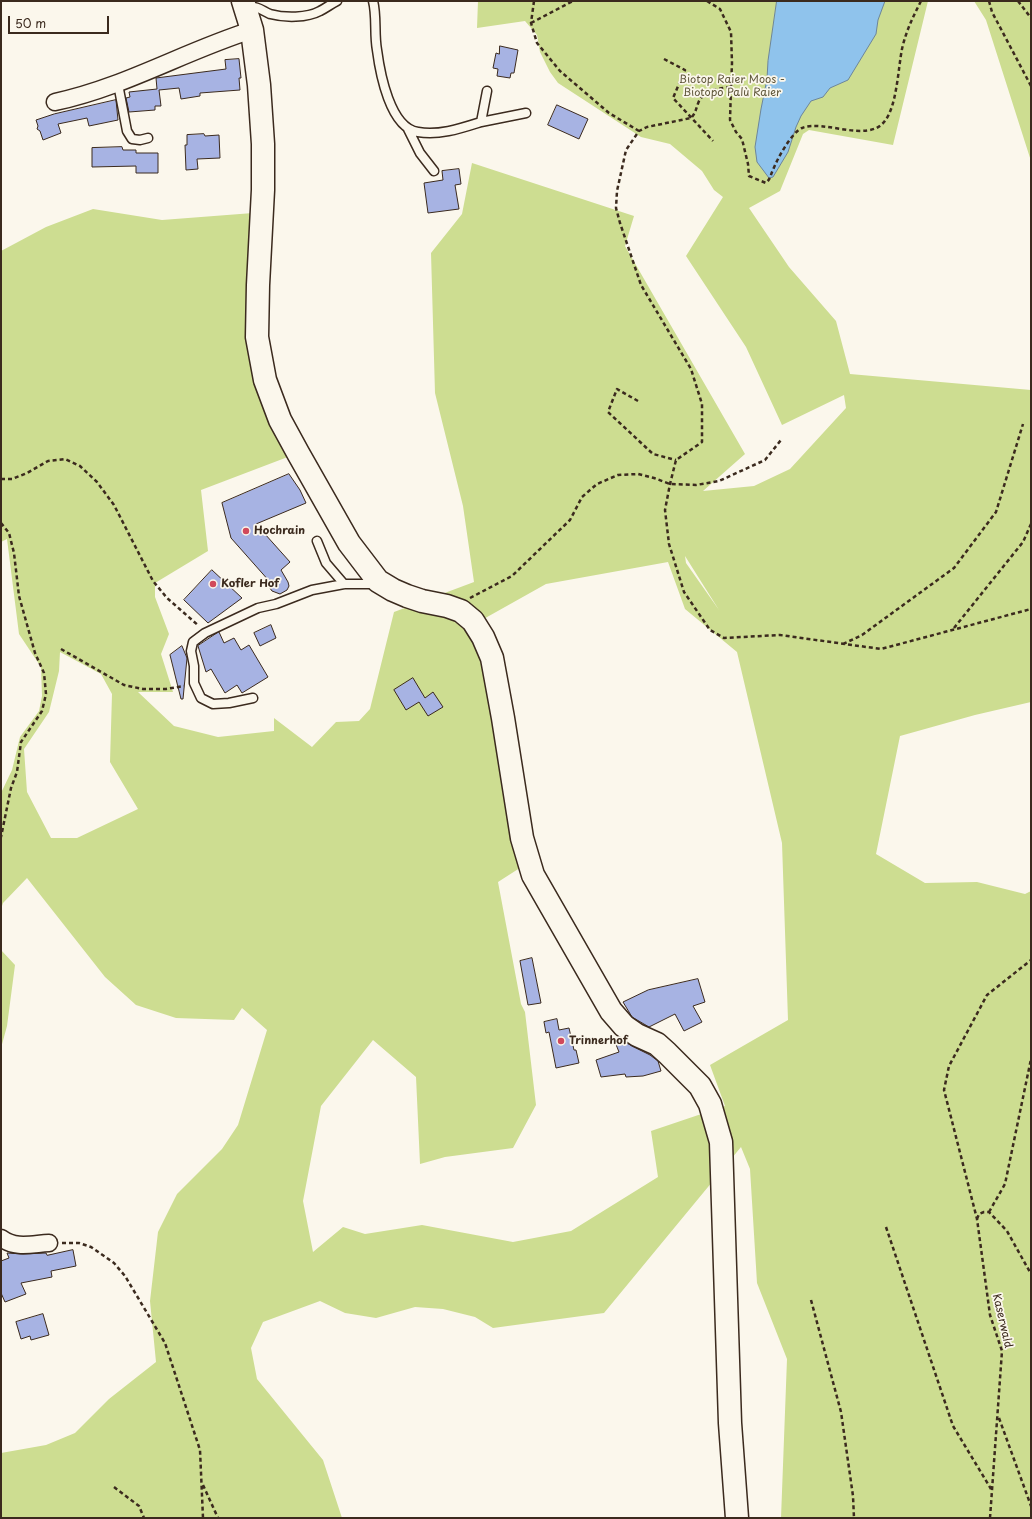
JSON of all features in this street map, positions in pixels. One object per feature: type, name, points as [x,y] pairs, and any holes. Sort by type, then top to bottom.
[{"type":"street","points":[[245,4],[252,30],[259,84],[263,144],[263,190],[257,336],[265,380],[280,420],[349,543],[378,581],[407,596],[447,606],[460,611],[473,621],[483,637],[492,658],[522,838],[533,875],[611,1011],[624,1026],[637,1035],[657,1044],[668,1053],[700,1086],[710,1104],[721,1142],[730,1423],[738,1518]]},
{"type":"street","points":[[56,102],[78,97],[118,84],[252,30]]},
{"type":"street","points":[[1,1238],[8,1243],[19,1246],[49,1243]]},
{"type":"lane","points":[[245,4],[255,6],[271,14],[292,16],[307,15],[319,12],[337,1]]},
{"type":"lane","points":[[372,1],[377,50],[385,88],[394,112],[408,129],[420,153],[434,171]]},
{"type":"lane","points":[[118,84],[127,131],[132,138],[140,140],[148,138]]},
{"type":"lane","points":[[481,122],[487,91]]},
{"type":"lane","points":[[408,129],[418,132],[436,132],[526,113]]},
{"type":"lane","points":[[317,541],[326,563],[344,584]]},
{"type":"lane","points":[[253,698],[229,703],[213,704],[201,698],[194,683],[194,666],[191,650],[193,642],[205,633],[258,608],[276,604],[312,590],[344,584],[374,584],[378,581]]},
{"type":"path","points":[[534,1],[531,23],[537,43],[560,71],[609,113],[639,131]]},
{"type":"path","points":[[531,23],[573,1]]},
{"type":"path","points":[[707,1],[720,9],[731,32],[732,63],[730,120],[736,132],[742,139],[748,164],[749,176],[766,183],[771,178],[772,170],[792,135],[800,129],[815,125],[862,131],[874,129],[884,123],[889,113],[897,85],[902,49],[908,28],[921,1]]},
{"type":"path","points":[[990,1],[992,12],[1031,86]]},
{"type":"path","points":[[1018,1],[1031,18]]},
{"type":"path","points":[[664,59],[685,70],[673,98],[691,118],[698,123],[713,141]]},
{"type":"path","points":[[731,87],[711,90],[700,100],[696,113],[691,118],[639,131],[626,150],[617,191],[616,208],[640,285],[691,369],[702,404],[702,442],[676,460],[666,510],[669,544],[684,592],[710,630],[724,638],[780,635],[881,649],[1031,609]]},
{"type":"path","points":[[638,401],[617,389],[608,412],[653,454],[676,460]]},
{"type":"path","points":[[842,644],[862,635],[954,568],[996,512],[1023,424]]},
{"type":"path","points":[[460,611],[471,597],[512,576],[570,520],[582,497],[597,484],[618,475],[638,474],[670,484],[696,485],[719,481],[765,460],[781,440]]},
{"type":"path","points":[[1,479],[12,478],[27,473],[48,460],[65,459],[80,466],[97,482],[114,505],[153,581],[167,598],[205,633]]},
{"type":"path","points":[[1,523],[9,533],[14,553],[19,596],[35,653],[44,673],[46,694],[42,711],[21,742],[17,772],[11,788],[1,837]]},
{"type":"path","points":[[954,629],[1023,542],[1031,524]]},
{"type":"path","points":[[61,649],[124,685],[143,689],[166,689],[194,683]]},
{"type":"path","name":"Kaserwald","points":[[990,1518],[1002,1350],[990,1315],[977,1219],[944,1090],[949,1066],[986,995],[1031,960]]},
{"type":"path","points":[[989,1212],[1005,1184],[1031,1059]]},
{"type":"path","points":[[977,1219],[979,1214],[989,1212]]},
{"type":"path","points":[[989,1212],[1007,1231],[1031,1274]]},
{"type":"path","points":[[886,1228],[953,1426],[991,1489]]},
{"type":"path","points":[[49,1243],[79,1243],[91,1247],[114,1263],[125,1276],[165,1343],[200,1450],[203,1518]]},
{"type":"path","points":[[811,1300],[842,1412],[853,1496],[854,1518]]},
{"type":"path","points":[[998,1415],[1031,1506]]},
{"type":"path","points":[[202,1482],[218,1518]]},
{"type":"path","points":[[114,1487],[139,1506],[144,1518]]},
{"type":"green space","name":"Biotop Raier Moos - Biotopo Palù Raier","points":[[478,1],[928,1],[893,145],[809,130],[803,134],[780,191],[749,208],[789,267],[836,321],[850,374],[1031,390],[1031,702],[975,715],[900,736],[876,854],[925,883],[977,882],[1025,894],[1031,891],[1031,1518],[781,1518],[787,1359],[757,1283],[750,1169],[741,1147],[604,1313],[493,1328],[475,1317],[443,1309],[415,1307],[376,1318],[345,1313],[320,1301],[263,1322],[251,1348],[257,1379],[323,1460],[342,1518],[1,1518],[1,1453],[46,1445],[75,1433],[109,1399],[156,1362],[150,1301],[158,1232],[177,1194],[222,1149],[238,1125],[267,1030],[242,1008],[234,1020],[176,1018],[136,1005],[105,977],[27,878],[3,903],[1,909],[1,793],[12,770],[20,737],[39,711],[42,696],[41,667],[19,634],[7,539],[1,542],[1,251],[46,227],[93,209],[162,220],[253,213],[254,318],[293,455],[201,490],[208,551],[155,583],[155,597],[169,634],[161,654],[173,692],[138,692],[174,726],[218,737],[274,731],[274,718],[312,747],[336,722],[359,721],[370,709],[394,612],[474,582],[463,506],[435,393],[431,253],[462,214],[472,163],[634,216],[625,246],[745,454],[703,491],[754,486],[790,469],[846,408],[844,395],[782,425],[746,347],[686,256],[723,197],[714,190],[702,171],[670,144],[641,137],[558,83],[550,72],[540,52],[537,35],[525,21],[477,28]],"holes":[[[685,556],[719,610],[686,563]],[[668,562],[685,609],[737,652],[782,843],[788,1020],[710,1065],[725,1106],[651,1131],[658,1177],[571,1231],[513,1242],[422,1225],[365,1234],[343,1227],[313,1252],[303,1201],[321,1106],[373,1040],[416,1077],[420,1164],[445,1157],[513,1148],[536,1105],[525,1012],[521,1004],[498,882],[526,864],[480,621],[546,584]],[[60,652],[101,674],[112,694],[110,762],[138,809],[77,838],[51,838],[27,792],[24,749],[49,712],[59,671]]]},
{"type":"green space","points":[[974,1],[1031,1],[1031,161],[986,20]]},
{"type":"green space","points":[[1,950],[15,965],[7,1026],[1,1048]]},
{"type":"water","points":[[777,1],[885,1],[878,20],[876,34],[848,80],[830,88],[823,97],[811,101],[796,127],[788,152],[773,177],[769,178],[757,162],[755,147],[767,79],[768,61]]},
{"type":"building","points":[[500,46],[518,50],[514,73],[511,73],[510,78],[497,76],[498,69],[493,68],[496,53],[499,54]]},
{"type":"building","points":[[239,59],[241,78],[239,78],[240,90],[200,93],[200,96],[181,99],[179,88],[159,90],[161,106],[155,106],[155,110],[129,112],[126,98],[130,97],[129,92],[157,89],[156,78],[226,69],[225,60]]},
{"type":"building","points":[[116,100],[118,120],[89,126],[87,118],[58,124],[61,133],[43,140],[40,131],[37,129],[38,126],[36,120],[54,114]]},
{"type":"building","points":[[557,105],[588,119],[579,139],[548,125]]},
{"type":"building","points":[[204,134],[205,136],[219,135],[220,158],[197,159],[198,169],[186,170],[185,145],[187,145],[187,135]]},
{"type":"building","points":[[122,147],[123,150],[136,150],[136,153],[158,153],[158,173],[136,173],[136,166],[92,167],[92,148]]},
{"type":"building","points":[[459,169],[461,184],[455,185],[459,209],[428,213],[424,183],[443,180],[442,171]]},
{"type":"building","name":"Hochrain","points":[[289,474],[300,490],[306,503],[256,524],[290,562],[281,570],[289,586],[287,590],[280,594],[272,591],[267,584],[270,582],[231,538],[222,503]]},
{"type":"building","name":"Kofler Hof","points":[[212,570],[242,598],[208,623],[184,600]]},
{"type":"building","points":[[271,625],[276,638],[260,646],[254,633]]},
{"type":"building","points":[[219,632],[224,643],[234,638],[241,650],[249,645],[268,677],[242,693],[237,685],[225,693],[211,669],[206,672],[198,646]]},
{"type":"building","points":[[182,646],[187,658],[183,699],[181,699],[170,655]]},
{"type":"building","points":[[413,678],[425,698],[433,692],[443,707],[428,716],[419,702],[406,710],[394,690]]},
{"type":"building","points":[[532,958],[541,1003],[528,1005],[520,961]]},
{"type":"building","points":[[698,979],[705,1002],[693,1006],[702,1022],[684,1031],[675,1014],[649,1027],[632,1017],[623,1002],[648,990]]},
{"type":"building","name":"Trinnerhof","points":[[557,1019],[559,1030],[569,1028],[574,1050],[576,1050],[579,1063],[556,1068],[549,1032],[546,1033],[544,1022]]},
{"type":"building","points":[[622,1040],[658,1061],[661,1071],[643,1076],[626,1077],[625,1074],[601,1077],[596,1060],[619,1052],[615,1042]]},
{"type":"building","points":[[73,1250],[76,1266],[51,1271],[52,1277],[21,1283],[26,1294],[5,1302],[1,1293],[1,1261],[9,1258],[7,1253],[46,1253],[47,1255]]},
{"type":"building","points":[[43,1314],[49,1335],[31,1340],[30,1336],[21,1339],[16,1322]]},
{"type":"place","name":"Hochrain","points":[[246,531]]},
{"type":"place","name":"Kofler Hof","points":[[213,584]]},
{"type":"place","name":"Trinnerhof","points":[[561,1041]]}]
